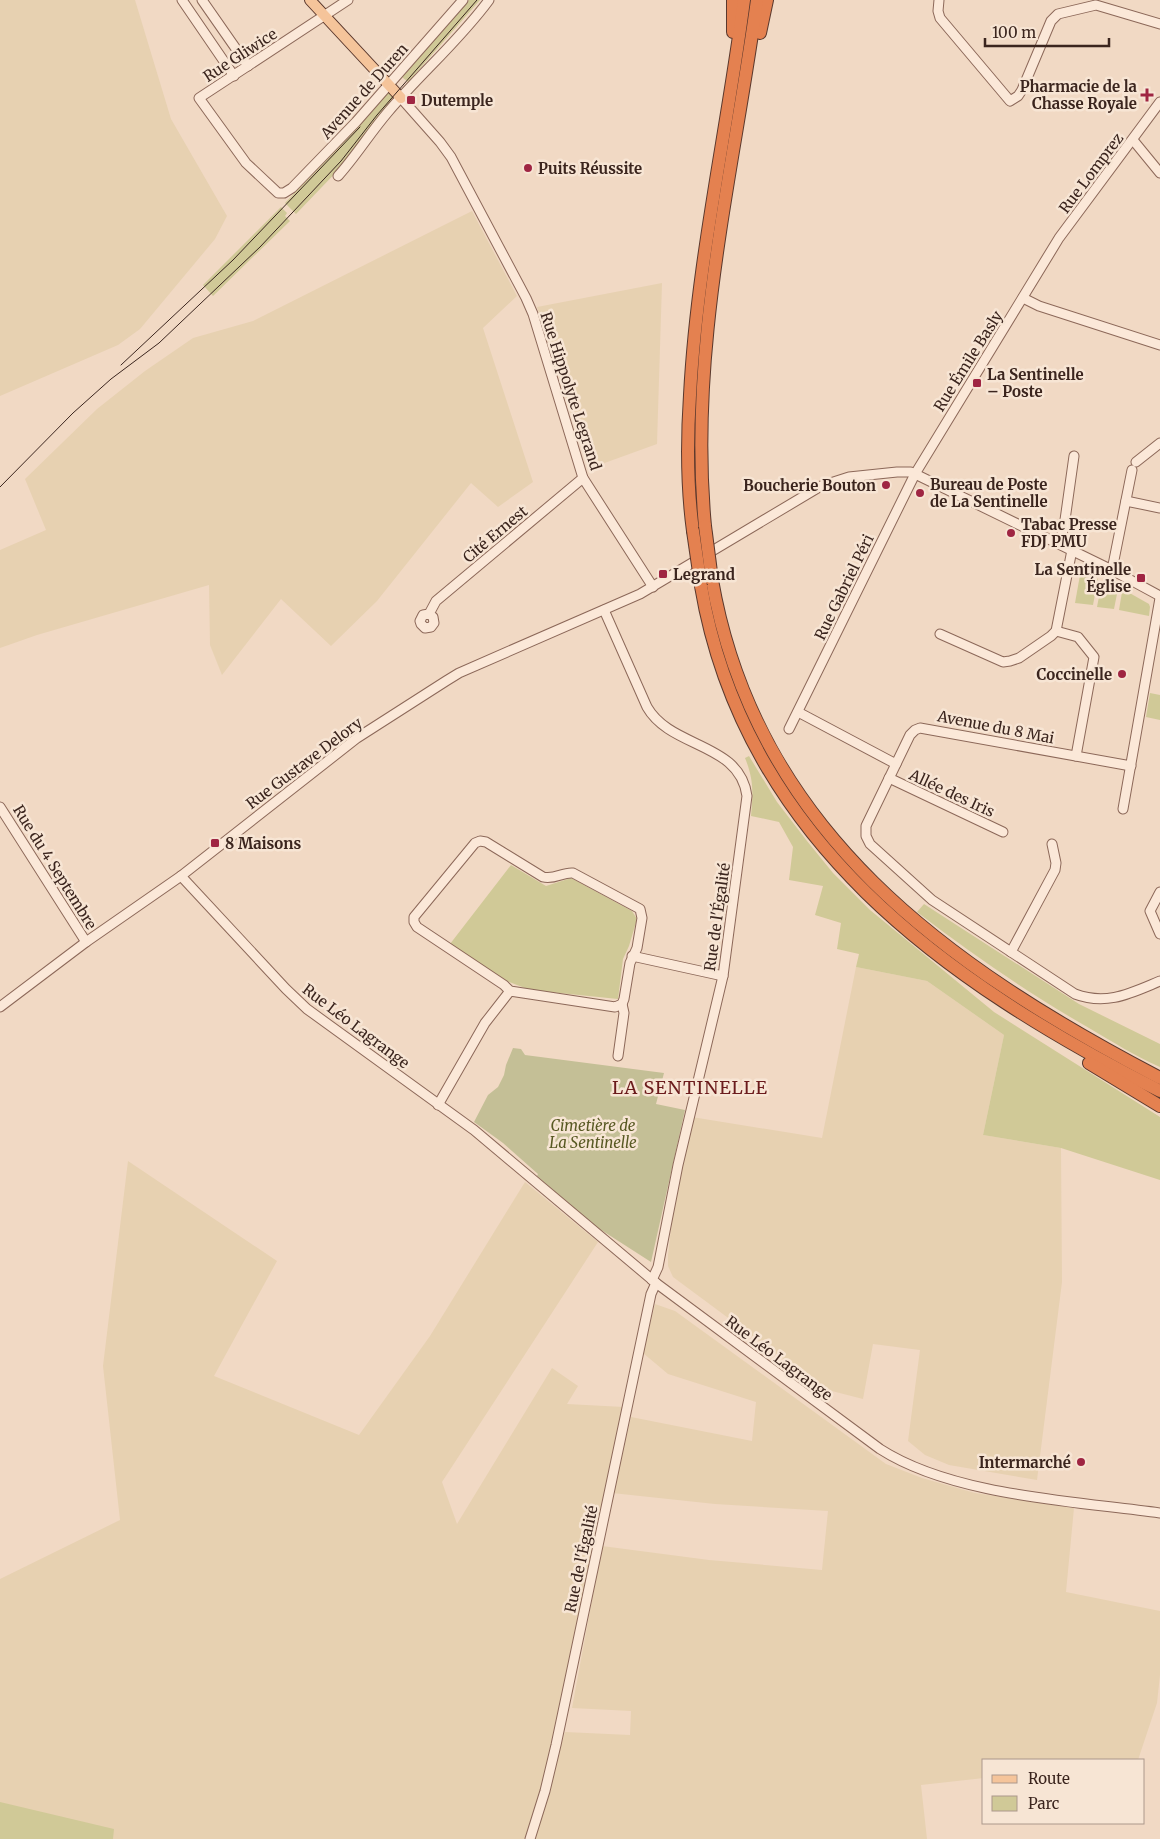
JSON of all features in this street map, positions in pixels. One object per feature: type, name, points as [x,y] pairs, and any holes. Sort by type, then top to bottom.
[{"type":"highway","points":[[733,0],[734,72]]},
{"type":"highway","points":[[744,0],[707,232],[693,346],[688,443],[706,583],[718,656],[731,695],[774,782],[815,838],[860,888],[913,936],[976,984],[1091,1055],[1160,1091]]},
{"type":"highway","points":[[699,529],[700,448],[705,352],[717,246],[757,0]]},
{"type":"highway","points":[[739,113],[752,76],[767,0]]},
{"type":"highway","points":[[706,583],[734,666],[762,735],[801,798],[847,856],[899,907],[983,973],[1081,1035],[1160,1078]]},
{"type":"highway","points":[[1050,1031],[1074,1054],[1160,1106]]},
{"type":"main road","points":[[310,0],[401,98]]},
{"type":"street","points":[[182,0],[234,76]]},
{"type":"street","points":[[202,0],[248,66]]},
{"type":"street","name":"Rue Gliwice","points":[[280,194],[274,191],[246,163],[200,98],[348,0]]},
{"type":"street","name":"Avenue de Duren","points":[[280,194],[286,193],[292,188],[356,122],[463,0]]},
{"type":"street","points":[[338,176],[384,116],[489,0]]},
{"type":"street","points":[[939,0],[938,11],[940,18],[1010,101],[1018,96],[1022,90],[1051,21],[1058,14],[1096,5],[1160,24]]},
{"type":"street","name":"Rue Hippolyte Legrand","points":[[401,98],[451,157],[529,304],[583,478],[653,587]]},
{"type":"street","name":"Rue Lomprez","points":[[1045,262],[1063,233],[1134,140],[1160,102]]},
{"type":"street","points":[[1134,140],[1160,173]]},
{"type":"street","name":"Rue Émile Basly","points":[[915,474],[1045,262]]},
{"type":"street","points":[[1022,298],[1039,306],[1160,345]]},
{"type":"street","points":[[1136,462],[1160,443]]},
{"type":"street","points":[[1059,544],[1064,527],[1074,456]]},
{"type":"street","points":[[1112,570],[1132,470]]},
{"type":"street","name":"Rue Gustave Delory","points":[[0,1006],[86,942],[180,876],[357,738],[446,680],[653,587],[821,486],[850,477],[903,471],[915,474]]},
{"type":"street","points":[[915,474],[1112,570],[1160,597],[1123,809]]},
{"type":"street","name":"Rue Gabriel Péri","points":[[789,730],[915,474]]},
{"type":"street","name":"Cité Ernest","points":[[428,614],[436,601],[583,478]]},
{"type":"street","points":[[1126,501],[1160,508]]},
{"type":"street","points":[[940,634],[1002,662],[1019,658],[1056,631],[1072,550]]},
{"type":"street","name":"Rue de l'Égalité","points":[[530,1839],[545,1791],[556,1745],[650,1297],[659,1264],[678,1165],[722,976],[747,804],[745,787],[736,770],[726,759],[669,731],[653,717],[604,610]]},
{"type":"street","points":[[1056,631],[1078,637],[1094,657],[1076,756]]},
{"type":"street","points":[[798,712],[896,764]]},
{"type":"street","name":"Avenue du 8 Mai","points":[[1131,766],[920,728],[915,730],[910,736],[866,826],[866,836],[870,844],[932,900],[1071,991],[1087,998],[1118,998],[1160,981]]},
{"type":"street","name":"Allée des Iris","points":[[889,778],[1003,832]]},
{"type":"street","name":"Rue du 4 Septembre","points":[[0,807],[86,942]]},
{"type":"street","points":[[618,1056],[624,1013],[622,1004],[630,963],[637,948],[642,918],[641,912],[637,907],[574,873],[543,878],[486,842],[478,841],[414,917],[414,922],[417,926],[510,991],[615,1007],[622,1004]]},
{"type":"street","points":[[1011,952],[1055,870],[1056,864],[1052,844]]},
{"type":"street","name":"Rue Léo Lagrange","points":[[180,876],[301,1005],[495,1147],[654,1281],[842,1423],[880,1449],[898,1460],[940,1476],[994,1489],[1160,1513]]},
{"type":"street","points":[[1160,892],[1150,911],[1160,934]]},
{"type":"street","points":[[632,956],[722,976]]},
{"type":"street","points":[[438,1105],[488,1019],[510,991]]},
{"type":"shaded area","points":[[0,0],[135,0],[171,119],[227,216],[215,239],[140,329],[118,345],[0,396]]},
{"type":"shaded area","points":[[472,211],[517,296],[483,328],[533,482],[498,507],[471,483],[377,601],[331,646],[281,599],[222,675],[210,645],[209,585],[37,635],[0,648],[0,550],[46,530],[25,479],[97,409],[145,371],[193,338],[253,321]]},
{"type":"shaded area","points":[[662,283],[657,444],[599,465],[587,463],[537,307]]},
{"type":"shaded area","points":[[856,967],[927,981],[1004,1035],[983,1135],[1061,1148],[1062,1282],[1037,1480],[949,1465],[925,1455],[908,1441],[920,1350],[873,1344],[863,1399],[824,1389],[673,1277],[668,1266],[673,1211],[692,1117],[822,1138]]},
{"type":"shaded area","points":[[128,1161],[277,1261],[214,1376],[359,1435],[430,1336],[525,1182],[598,1242],[442,1482],[457,1524],[552,1368],[578,1386],[567,1404],[624,1407],[596,1528],[556,1737],[525,1839],[0,1839],[0,1579],[120,1520],[103,1366]]},
{"type":"shaded area","points":[[655,1304],[675,1311],[886,1464],[922,1478],[975,1493],[1074,1508],[1066,1592],[1160,1611],[1160,1675],[1157,1703],[1138,1759],[982,1759],[982,1778],[921,1785],[927,1839],[535,1839],[565,1732],[630,1735],[631,1711],[572,1708],[602,1546],[709,1560],[822,1570],[828,1511],[715,1504],[612,1493],[631,1417],[752,1441],[756,1402],[668,1374],[643,1353]]},
{"type":"green space","points":[[469,0],[480,0],[408,82],[402,77]]},
{"type":"green space","points":[[389,91],[396,98],[344,164],[296,214],[285,203]]},
{"type":"green space","points":[[281,207],[287,213],[285,216],[290,221],[213,296],[203,285]]},
{"type":"green space","points":[[1083,572],[1098,579],[1093,605],[1075,603],[1080,575]]},
{"type":"green space","points":[[1102,581],[1118,589],[1114,609],[1097,607]]},
{"type":"green space","points":[[1126,591],[1149,604],[1149,616],[1119,610],[1122,592]]},
{"type":"green space","points":[[1150,693],[1160,695],[1160,720],[1146,717]]},
{"type":"green space","points":[[749,756],[777,802],[807,841],[833,873],[870,910],[994,1012],[1160,1117],[1160,1180],[1061,1148],[983,1135],[1004,1035],[927,981],[856,967],[859,954],[837,949],[841,923],[815,915],[823,886],[789,880],[793,847],[779,822],[751,816],[752,787],[745,758]]},
{"type":"green space","points":[[511,865],[546,886],[571,878],[632,911],[637,919],[623,959],[618,999],[530,990],[507,981],[450,944]]},
{"type":"green space","points":[[924,904],[1079,1004],[1160,1044],[1160,1067],[1133,1054],[1066,1015],[1001,973],[917,912]]},
{"type":"green space","name":"Cimetière de La Sentinelle","points":[[513,1048],[521,1049],[525,1055],[664,1073],[656,1104],[685,1110],[651,1262],[595,1226],[537,1176],[538,1174],[503,1143],[474,1122],[488,1095],[498,1087]]},
{"type":"green space","points":[[0,1802],[114,1829],[113,1839],[0,1839]]},
{"type":"tram line","points":[[0,487],[73,413],[111,379],[159,343],[260,247],[341,161],[377,115],[477,0]]},
{"type":"tram line","points":[[121,365],[233,260],[360,127]]},
{"type":"place","name":"Pharmacie de la Chasse Royale","points":[[1147,95]]},
{"type":"place","name":"Dutemple","points":[[411,100]]},
{"type":"place","name":"Puits Réussite","points":[[528,168]]},
{"type":"place","name":"La Sentinelle – Poste","points":[[977,383]]},
{"type":"place","name":"Boucherie Bouton","points":[[886,485]]},
{"type":"place","name":"Bureau de Poste de La Sentinelle","points":[[920,493]]},
{"type":"place","name":"Tabac Presse FDJ PMU","points":[[1011,533]]},
{"type":"place","name":"Legrand","points":[[663,574]]},
{"type":"place","name":"La Sentinelle Église","points":[[1141,578]]},
{"type":"place","name":"Coccinelle","points":[[1122,674]]},
{"type":"place","name":"8 Maisons","points":[[215,843]]},
{"type":"place","name":"Intermarché","points":[[1081,1462]]},
{"type":"district","name":"LA SENTINELLE","points":[[690,1087]]}]
